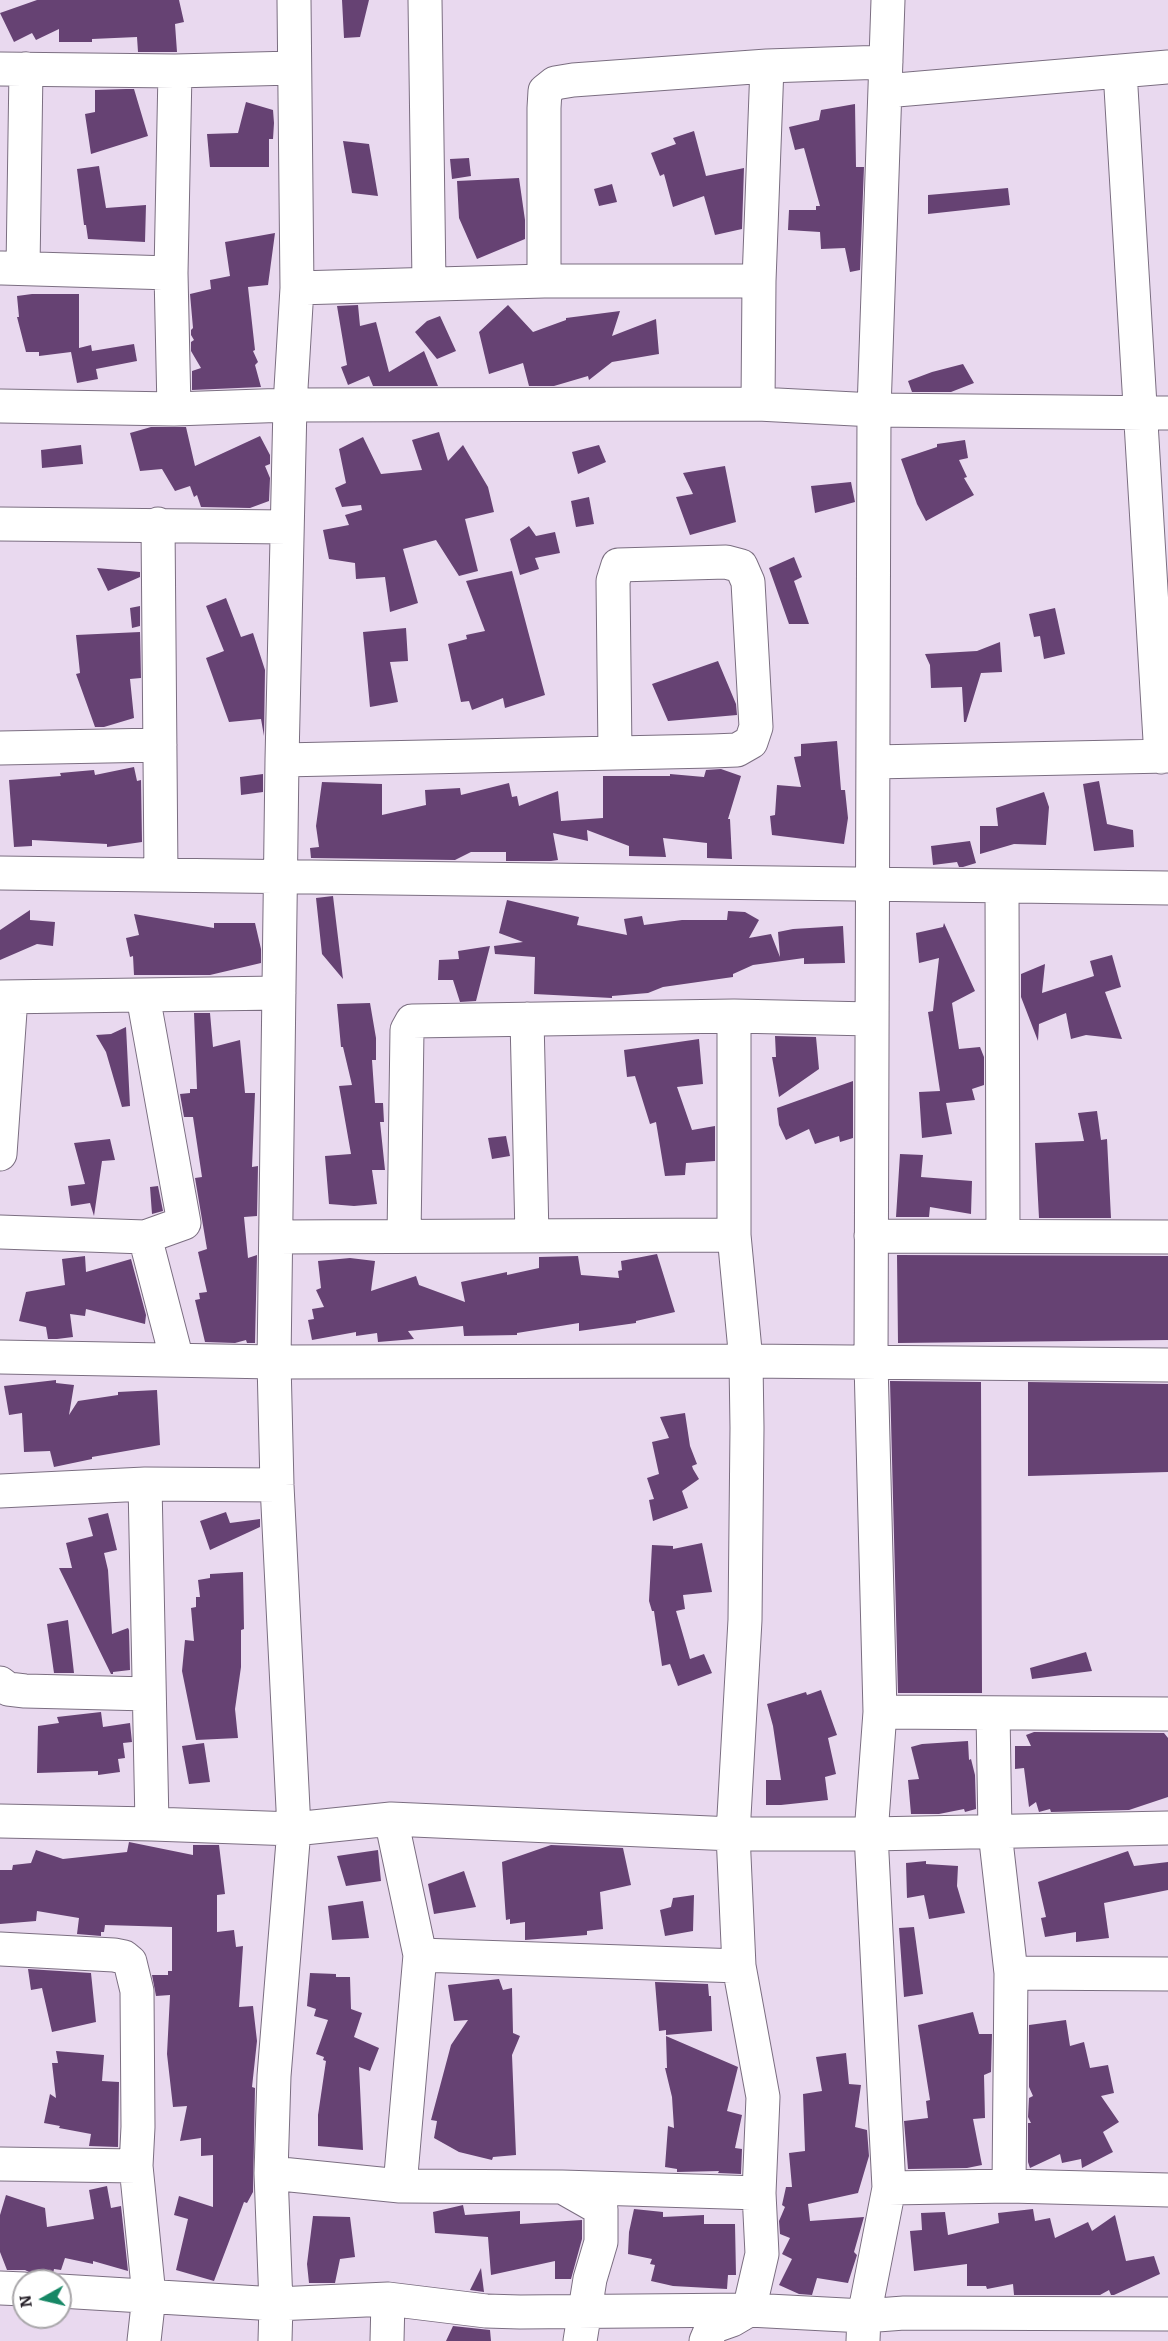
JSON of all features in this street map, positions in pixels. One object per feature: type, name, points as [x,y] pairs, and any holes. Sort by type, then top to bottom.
[{"type":"street","points":[[274,2341],[276,2304],[272,2173],[274,2076],[294,1829],[277,1485],[274,1362],[282,760],[290,405],[297,288],[294,0]]},
{"type":"street","points":[[425,0],[429,284]]},
{"type":"street","points":[[863,2329],[889,2188],[872,1834],[880,1712],[871,1363],[874,410],[888,0]]},
{"type":"street","points":[[544,281],[545,91],[555,83],[767,66],[886,76],[1120,71],[1168,67]]},
{"type":"street","points":[[758,404],[759,281],[767,66]]},
{"type":"street","points":[[171,273],[11,268],[13,69],[175,71],[294,68]]},
{"type":"street","points":[[174,409],[171,273],[175,71]]},
{"type":"street","points":[[873,762],[1164,757],[1154,412],[1120,71]]},
{"type":"street","points":[[297,288],[544,281],[759,281]]},
{"type":"street","points":[[0,406],[174,409],[290,405],[758,404],[874,410],[1154,412]]},
{"type":"street","points":[[0,524],[288,527]]},
{"type":"street","points":[[158,524],[162,875]]},
{"type":"street","points":[[282,760],[615,753],[738,750],[751,742],[756,727],[748,582],[741,566],[726,562],[618,565],[613,581],[615,753]]},
{"type":"street","points":[[0,748],[160,745]]},
{"type":"street","points":[[0,873],[1168,888]]},
{"type":"street","points":[[1002,886],[1003,1236]]},
{"type":"street","points":[[0,1154],[5,997],[279,993]]},
{"type":"street","points":[[0,1232],[145,1237],[184,1223],[143,996]]},
{"type":"street","points":[[404,1236],[409,1024],[412,1021],[734,1016],[871,1019]]},
{"type":"street","points":[[706,2341],[712,2327],[732,2320],[749,2310],[762,2254],[759,2193],[763,2097],[739,1966],[733,1834],[745,1620],[746,1361],[734,1235],[734,1016]]},
{"type":"street","points":[[527,1019],[532,1236]]},
{"type":"street","points":[[276,1237],[734,1235]]},
{"type":"street","points":[[871,1236],[1168,1237]]},
{"type":"street","points":[[145,1237],[177,1360]]},
{"type":"street","points":[[0,1357],[274,1362],[746,1361],[1168,1365]]},
{"type":"street","points":[[0,1491],[145,1484],[277,1485]]},
{"type":"street","points":[[145,1484],[152,1824]]},
{"type":"street","points":[[0,1683],[8,1689],[25,1692],[149,1694]]},
{"type":"street","points":[[880,1712],[1168,1714]]},
{"type":"street","points":[[993,1713],[995,1832],[1011,1972],[1009,2186]]},
{"type":"street","points":[[391,1819],[420,1955],[400,2186]]},
{"type":"street","points":[[0,1821],[294,1829],[391,1819],[733,1834],[872,1834],[1168,1828]]},
{"type":"street","points":[[0,1948],[114,1955],[124,1957],[130,1962],[136,1990],[138,2127],[136,2166],[150,2296],[144,2341]]},
{"type":"street","points":[[420,1955],[739,1966]]},
{"type":"street","points":[[1011,1972],[1168,1974]]},
{"type":"street","points":[[0,2164],[136,2166]]},
{"type":"street","points":[[272,2173],[400,2186],[562,2187],[759,2193]]},
{"type":"street","points":[[889,2188],[1009,2186],[1168,2190]]},
{"type":"street","points":[[562,2187],[601,2209],[600,2241],[582,2326]]},
{"type":"street","points":[[72,2292],[276,2304],[388,2299],[582,2326],[749,2310],[863,2329],[904,2313],[985,2328],[1168,2314]]},
{"type":"street","points":[[387,2341],[388,2299]]},
{"type":"building","points":[[37,0],[179,0],[184,22],[175,24],[177,52],[138,52],[137,37],[92,39],[92,42],[59,42],[59,29],[36,40],[32,33],[14,42],[0,13]]},
{"type":"building","points":[[342,0],[369,0],[360,37],[344,38]]},
{"type":"building","points":[[134,89],[148,136],[91,154],[85,114],[95,112],[95,90]]},
{"type":"building","points":[[246,102],[273,110],[273,139],[269,139],[269,167],[210,167],[207,134],[238,133]]},
{"type":"building","points":[[855,104],[856,167],[864,167],[860,270],[850,272],[845,248],[821,249],[820,232],[788,230],[789,210],[816,210],[816,206],[820,206],[804,148],[795,150],[789,127],[819,120],[821,110]]},
{"type":"building","points":[[694,131],[706,176],[744,168],[742,229],[715,235],[704,196],[673,207],[664,174],[660,176],[651,153],[676,144],[673,138]]},
{"type":"building","points":[[343,141],[369,144],[378,196],[352,193]]},
{"type":"building","points":[[469,158],[471,176],[452,179],[450,159]]},
{"type":"building","points":[[99,166],[106,208],[146,205],[145,242],[88,239],[77,169]]},
{"type":"building","points":[[519,178],[525,220],[525,239],[477,259],[459,218],[457,181]]},
{"type":"building","points":[[612,184],[617,202],[599,206],[594,189]]},
{"type":"building","points":[[1008,188],[1010,205],[928,214],[928,195]]},
{"type":"building","points":[[275,233],[268,285],[248,287],[255,350],[253,351],[258,362],[255,365],[261,387],[192,390],[192,371],[201,368],[191,351],[191,342],[194,340],[191,335],[193,328],[190,294],[211,289],[210,280],[230,276],[225,242]]},
{"type":"building","points":[[79,294],[79,348],[91,345],[92,351],[134,344],[137,361],[96,369],[98,379],[77,383],[71,352],[39,356],[39,352],[26,352],[17,317],[19,317],[17,296]]},
{"type":"building","points":[[358,305],[360,326],[376,322],[389,372],[424,351],[438,386],[373,386],[369,376],[348,385],[341,367],[347,365],[337,306]]},
{"type":"building","points":[[508,305],[533,332],[566,320],[566,318],[620,311],[612,336],[656,319],[659,354],[612,362],[589,380],[588,376],[554,386],[529,386],[523,363],[489,374],[479,332]]},
{"type":"building","points":[[440,316],[456,351],[437,359],[415,332],[427,321]]},
{"type":"building","points":[[963,364],[974,383],[951,392],[912,392],[908,381]]},
{"type":"building","points":[[151,427],[186,427],[195,466],[260,436],[270,455],[270,464],[265,466],[270,478],[269,501],[250,508],[201,507],[197,495],[194,497],[190,486],[175,491],[162,469],[140,471],[130,433]]},
{"type":"building","points":[[439,432],[448,461],[463,445],[488,487],[494,512],[465,519],[478,571],[459,576],[436,540],[403,549],[418,603],[390,612],[385,577],[356,579],[355,563],[329,559],[323,530],[349,525],[345,515],[362,510],[361,505],[342,507],[335,488],[346,483],[339,449],[363,437],[381,474],[422,470],[412,440]]},
{"type":"building","points":[[965,440],[968,458],[959,460],[967,477],[964,478],[974,495],[926,521],[917,504],[901,459],[937,447],[937,444]]},
{"type":"building","points":[[81,445],[83,464],[42,468],[41,450]]},
{"type":"building","points":[[599,445],[606,462],[578,474],[572,452]]},
{"type":"building","points":[[725,466],[736,522],[690,535],[676,497],[693,494],[683,473]]},
{"type":"building","points":[[851,482],[855,502],[815,513],[811,486]]},
{"type":"building","points":[[589,497],[594,524],[576,527],[571,501]]},
{"type":"building","points":[[529,526],[536,536],[555,532],[560,553],[535,558],[539,569],[520,575],[510,539]]},
{"type":"building","points":[[794,557],[802,577],[794,581],[809,624],[789,624],[769,568]]},
{"type":"building","points":[[97,568],[140,572],[140,577],[108,591]]},
{"type":"building","points":[[512,571],[545,695],[505,708],[503,698],[472,710],[469,701],[461,702],[448,644],[467,639],[466,635],[485,631],[466,581]]},
{"type":"building","points":[[226,598],[241,637],[253,633],[265,670],[264,736],[261,719],[229,722],[206,658],[224,651],[206,606]]},
{"type":"building","points":[[140,606],[140,626],[132,628],[130,608]]},
{"type":"building","points":[[1055,608],[1065,654],[1044,659],[1040,636],[1034,637],[1029,614]]},
{"type":"building","points":[[406,628],[408,661],[390,662],[398,702],[370,707],[363,632]]},
{"type":"building","points":[[140,632],[141,678],[130,679],[134,718],[104,727],[95,727],[76,674],[80,673],[76,635]]},
{"type":"building","points":[[1000,642],[1002,672],[981,673],[966,722],[964,722],[962,687],[931,688],[930,665],[925,654],[977,651]]},
{"type":"building","points":[[718,661],[736,704],[737,715],[668,721],[652,684]]},
{"type":"building","points":[[837,741],[841,790],[845,790],[848,818],[844,844],[772,835],[770,816],[775,815],[777,785],[801,787],[794,757],[801,756],[801,744]]},
{"type":"building","points":[[134,767],[137,781],[141,780],[142,842],[107,847],[107,844],[32,840],[32,846],[14,847],[9,780],[61,776],[60,773],[94,770],[95,775]]},
{"type":"building","points":[[721,769],[741,776],[728,819],[730,819],[732,859],[707,858],[707,843],[663,838],[666,857],[629,856],[629,846],[587,830],[588,841],[553,833],[558,860],[551,861],[506,861],[506,852],[471,852],[455,860],[311,858],[310,848],[319,847],[316,826],[322,782],[382,784],[382,815],[426,805],[425,790],[460,788],[461,795],[509,783],[512,797],[517,796],[519,806],[558,791],[561,821],[603,818],[603,776],[670,776],[670,774],[704,777],[706,770]]},
{"type":"building","points":[[263,774],[263,792],[241,795],[240,777]]},
{"type":"building","points":[[1099,781],[1107,824],[1133,830],[1134,847],[1094,851],[1083,784]]},
{"type":"building","points":[[1044,792],[1049,807],[1046,845],[1014,844],[980,854],[980,826],[998,826],[996,808]]},
{"type":"building","points":[[970,841],[976,863],[963,867],[959,867],[957,862],[933,865],[931,846]]},
{"type":"building","points":[[333,896],[343,979],[322,954],[316,898]]},
{"type":"building","points":[[507,900],[579,917],[577,925],[627,935],[624,919],[642,916],[644,925],[682,920],[727,920],[728,911],[745,912],[759,920],[749,938],[771,934],[780,957],[778,932],[843,926],[845,963],[804,964],[804,958],[753,965],[733,974],[733,977],[663,987],[648,993],[612,996],[612,998],[534,994],[535,957],[495,954],[494,946],[523,942],[499,933]]},
{"type":"building","points":[[30,910],[30,920],[55,922],[53,946],[37,944],[0,960],[0,930]]},
{"type":"building","points":[[134,914],[214,928],[214,923],[255,923],[261,949],[261,963],[210,975],[134,975],[133,956],[130,957],[126,938],[139,935]]},
{"type":"building","points":[[944,923],[975,991],[952,1003],[959,1049],[980,1047],[984,1057],[984,1085],[972,1089],[975,1100],[946,1103],[952,1134],[922,1138],[919,1092],[940,1091],[928,1012],[933,1011],[939,958],[919,963],[916,933],[943,927]]},
{"type":"building","points":[[490,946],[476,1001],[460,1002],[453,980],[438,980],[439,960],[459,959],[458,951]]},
{"type":"building","points":[[1112,955],[1121,987],[1105,992],[1122,1039],[1086,1035],[1071,1039],[1066,1013],[1039,1024],[1038,1041],[1021,997],[1021,974],[1045,964],[1042,993],[1094,976],[1090,961]]},
{"type":"building","points":[[370,1003],[376,1038],[376,1060],[372,1060],[375,1103],[383,1103],[384,1122],[380,1122],[385,1170],[372,1170],[377,1204],[354,1206],[329,1204],[325,1156],[351,1154],[339,1086],[352,1085],[343,1047],[341,1047],[337,1004]]},
{"type":"building","points":[[194,1013],[210,1013],[213,1047],[240,1040],[245,1093],[255,1093],[252,1167],[258,1166],[257,1216],[244,1217],[248,1258],[257,1255],[255,1343],[247,1343],[246,1340],[235,1343],[205,1342],[195,1300],[200,1299],[199,1293],[207,1292],[198,1252],[207,1249],[195,1178],[202,1177],[193,1117],[184,1117],[180,1094],[190,1093],[190,1089],[197,1089]]},
{"type":"building","points":[[126,1027],[130,1106],[122,1107],[106,1052],[96,1035],[111,1034]]},
{"type":"building","points":[[775,1036],[816,1037],[819,1069],[779,1097],[772,1057],[776,1057]]},
{"type":"building","points":[[699,1039],[703,1084],[677,1087],[692,1130],[715,1126],[715,1161],[686,1163],[685,1175],[665,1176],[656,1122],[650,1124],[635,1076],[627,1077],[624,1050]]},
{"type":"building","points":[[853,1081],[853,1138],[840,1142],[839,1136],[815,1144],[809,1129],[786,1140],[779,1125],[777,1108]]},
{"type":"building","points":[[1097,1111],[1101,1140],[1107,1139],[1111,1218],[1039,1218],[1035,1143],[1084,1141],[1078,1113]]},
{"type":"building","points":[[506,1136],[510,1156],[492,1159],[488,1138]]},
{"type":"building","points":[[110,1139],[115,1160],[102,1161],[94,1216],[90,1203],[71,1206],[68,1186],[85,1184],[74,1143]]},
{"type":"building","points":[[900,1154],[923,1155],[921,1177],[972,1181],[971,1214],[930,1207],[929,1217],[896,1217]]},
{"type":"building","points":[[158,1186],[163,1211],[152,1214],[150,1187]]},
{"type":"building","points":[[657,1254],[675,1312],[636,1321],[636,1323],[579,1331],[579,1323],[517,1333],[517,1335],[464,1336],[463,1326],[408,1331],[414,1339],[378,1342],[377,1333],[356,1336],[356,1332],[312,1340],[308,1320],[314,1319],[312,1309],[324,1307],[316,1290],[321,1288],[318,1261],[350,1258],[375,1261],[371,1291],[416,1276],[419,1285],[465,1302],[461,1282],[539,1268],[539,1257],[578,1256],[581,1275],[619,1278],[618,1271],[622,1270],[621,1261]]},
{"type":"building","points":[[897,1255],[1168,1256],[1168,1340],[898,1343]]},
{"type":"building","points":[[85,1256],[86,1272],[131,1259],[146,1315],[145,1324],[86,1309],[85,1316],[70,1314],[73,1337],[48,1339],[46,1327],[19,1321],[26,1292],[65,1285],[62,1259]]},
{"type":"building","points":[[56,1380],[56,1383],[74,1385],[69,1415],[78,1401],[118,1395],[118,1392],[157,1390],[160,1445],[92,1457],[92,1459],[54,1467],[50,1451],[24,1452],[22,1413],[9,1415],[4,1386]]},
{"type":"building","points":[[890,1381],[981,1382],[982,1693],[898,1693]]},
{"type":"building","points":[[1028,1382],[1168,1384],[1168,1472],[1028,1476]]},
{"type":"building","points":[[685,1413],[690,1446],[697,1464],[692,1466],[699,1479],[682,1491],[688,1508],[653,1521],[649,1500],[654,1499],[647,1478],[659,1474],[652,1442],[669,1438],[660,1417]]},
{"type":"building","points":[[226,1512],[230,1523],[260,1519],[260,1527],[210,1550],[200,1521]]},
{"type":"building","points":[[108,1513],[117,1550],[104,1553],[108,1570],[112,1634],[128,1628],[129,1630],[130,1670],[113,1672],[113,1674],[59,1568],[72,1568],[66,1543],[93,1536],[88,1518]]},
{"type":"building","points":[[702,1543],[712,1592],[683,1595],[685,1609],[676,1611],[690,1659],[704,1654],[712,1673],[678,1686],[670,1664],[662,1666],[654,1611],[649,1601],[652,1545],[673,1546],[673,1549]]},
{"type":"building","points":[[243,1572],[244,1629],[241,1630],[241,1667],[235,1709],[238,1738],[196,1740],[182,1671],[185,1640],[194,1641],[191,1608],[196,1607],[196,1597],[200,1597],[198,1580],[210,1578],[210,1574]]},
{"type":"building","points":[[68,1620],[74,1673],[54,1673],[47,1624]]},
{"type":"building","points":[[1086,1652],[1092,1671],[1032,1679],[1030,1668]]},
{"type":"building","points":[[821,1690],[837,1735],[828,1738],[836,1774],[825,1777],[828,1800],[766,1805],[766,1780],[781,1780],[773,1726],[767,1704],[806,1692],[807,1695]]},
{"type":"building","points":[[101,1712],[103,1727],[130,1723],[132,1742],[123,1743],[125,1758],[118,1759],[120,1772],[98,1775],[98,1771],[37,1773],[38,1726],[59,1723],[57,1717]]},
{"type":"building","points":[[1034,1732],[1164,1733],[1168,1738],[1168,1797],[1129,1810],[1051,1812],[1050,1809],[1039,1812],[1036,1802],[1029,1807],[1024,1768],[1015,1769],[1015,1746],[1031,1746],[1026,1735]]},
{"type":"building","points":[[968,1741],[969,1760],[971,1759],[975,1775],[976,1809],[939,1814],[911,1814],[908,1780],[919,1779],[911,1747],[922,1744]]},
{"type":"building","points":[[204,1743],[210,1782],[189,1784],[182,1746]]},
{"type":"building","points":[[129,1842],[193,1855],[193,1845],[219,1845],[225,1894],[217,1895],[217,1932],[234,1930],[236,1947],[243,1946],[239,2007],[253,2006],[257,2041],[252,2087],[255,2088],[253,2192],[247,2203],[244,2202],[214,2281],[176,2270],[188,2219],[174,2215],[179,2196],[213,2207],[213,2155],[201,2156],[201,2138],[180,2141],[187,2106],[173,2107],[167,2054],[170,1995],[156,1996],[152,1975],[168,1975],[168,1971],[172,1971],[172,1927],[105,1925],[101,1936],[77,1934],[79,1918],[37,1911],[36,1921],[0,1924],[0,1870],[12,1870],[13,1865],[31,1863],[36,1850],[63,1859],[127,1852]]},
{"type":"building","points":[[551,1845],[623,1848],[631,1885],[600,1892],[603,1929],[587,1931],[587,1935],[525,1940],[525,1922],[510,1924],[510,1919],[506,1920],[502,1862]]},
{"type":"building","points":[[378,1850],[381,1881],[346,1886],[337,1856]]},
{"type":"building","points":[[1128,1851],[1134,1866],[1168,1862],[1168,1890],[1104,1903],[1109,1938],[1076,1942],[1076,1932],[1045,1937],[1041,1918],[1046,1917],[1038,1882]]},
{"type":"building","points":[[926,1861],[926,1864],[958,1866],[957,1886],[965,1913],[929,1919],[924,1895],[907,1898],[906,1863]]},
{"type":"building","points":[[464,1871],[476,1907],[434,1914],[428,1884]]},
{"type":"building","points":[[694,1895],[693,1931],[665,1936],[660,1910],[671,1907],[673,1898]]},
{"type":"building","points":[[363,1901],[369,1938],[332,1940],[328,1906]]},
{"type":"building","points":[[914,1927],[923,1994],[904,1997],[899,1928]]},
{"type":"building","points":[[28,1969],[91,1973],[96,2022],[52,2032],[42,1988],[31,1990]]},
{"type":"building","points":[[310,1973],[350,1977],[351,2009],[362,2013],[354,2037],[379,2048],[370,2071],[359,2067],[363,2150],[318,2146],[318,2115],[326,2061],[323,2060],[324,2057],[316,2054],[328,2020],[314,2016],[316,2009],[307,2006]]},
{"type":"building","points":[[499,1979],[503,1990],[512,1988],[513,2033],[520,2036],[512,2055],[516,2155],[493,2157],[492,2160],[459,2152],[434,2138],[437,2121],[431,2120],[451,2045],[468,2020],[454,2021],[448,1985]]},
{"type":"building","points":[[655,1982],[708,1984],[709,1996],[711,1996],[712,2031],[666,2035],[666,2030],[659,2031]]},
{"type":"building","points":[[973,2012],[979,2034],[992,2034],[991,2072],[984,2075],[985,2118],[973,2119],[982,2165],[967,2168],[908,2169],[904,2121],[928,2118],[926,2101],[930,2100],[918,2025]]},
{"type":"building","points":[[1066,2020],[1070,2046],[1084,2042],[1090,2068],[1108,2065],[1114,2093],[1101,2096],[1119,2122],[1103,2132],[1113,2152],[1082,2168],[1081,2159],[1062,2163],[1060,2154],[1030,2168],[1028,2123],[1031,2123],[1028,2117],[1029,2098],[1033,2096],[1029,2087],[1029,2025]]},
{"type":"building","points":[[666,2036],[738,2067],[727,2111],[742,2115],[735,2148],[742,2149],[741,2174],[718,2173],[719,2171],[677,2172],[677,2169],[665,2167],[668,2126],[674,2128],[672,2097],[665,2068],[667,2068]]},
{"type":"building","points":[[56,2051],[104,2055],[102,2081],[119,2082],[118,2147],[89,2146],[91,2134],[44,2123],[50,2094],[56,2098],[52,2063],[58,2063]]},
{"type":"building","points":[[846,2053],[849,2084],[861,2085],[855,2127],[867,2130],[869,2156],[858,2193],[808,2204],[810,2221],[864,2217],[854,2252],[857,2255],[848,2283],[817,2278],[812,2295],[799,2294],[779,2285],[792,2259],[782,2254],[790,2238],[780,2234],[779,2221],[785,2207],[782,2205],[786,2187],[792,2187],[789,2153],[805,2151],[803,2094],[822,2091],[816,2057]]},
{"type":"building","points":[[107,2186],[111,2208],[121,2206],[128,2271],[93,2261],[93,2264],[65,2258],[61,2269],[7,2270],[0,2252],[0,2215],[6,2195],[45,2208],[47,2227],[94,2219],[89,2190]]},
{"type":"building","points":[[463,2205],[465,2215],[520,2211],[520,2224],[582,2220],[582,2239],[571,2279],[555,2279],[555,2261],[491,2275],[488,2237],[435,2233],[433,2212]]},
{"type":"building","points":[[634,2209],[663,2212],[663,2217],[704,2215],[704,2224],[735,2224],[736,2275],[728,2275],[727,2289],[673,2286],[651,2281],[655,2265],[650,2264],[652,2259],[628,2254],[629,2232]]},
{"type":"building","points":[[1033,2209],[1035,2221],[1050,2218],[1055,2238],[1088,2222],[1092,2231],[1115,2215],[1126,2261],[1154,2256],[1160,2274],[1114,2295],[1111,2295],[1109,2290],[1100,2295],[1014,2295],[1013,2284],[987,2289],[986,2286],[967,2286],[967,2264],[914,2271],[910,2231],[922,2230],[921,2213],[945,2212],[948,2235],[999,2223],[998,2213]]},
{"type":"building","points":[[313,2216],[350,2217],[355,2257],[340,2259],[335,2283],[309,2283],[307,2264]]},
{"type":"building","points":[[481,2268],[484,2292],[470,2290]]},
{"type":"building","points":[[453,2326],[490,2330],[491,2341],[446,2341]]}]
